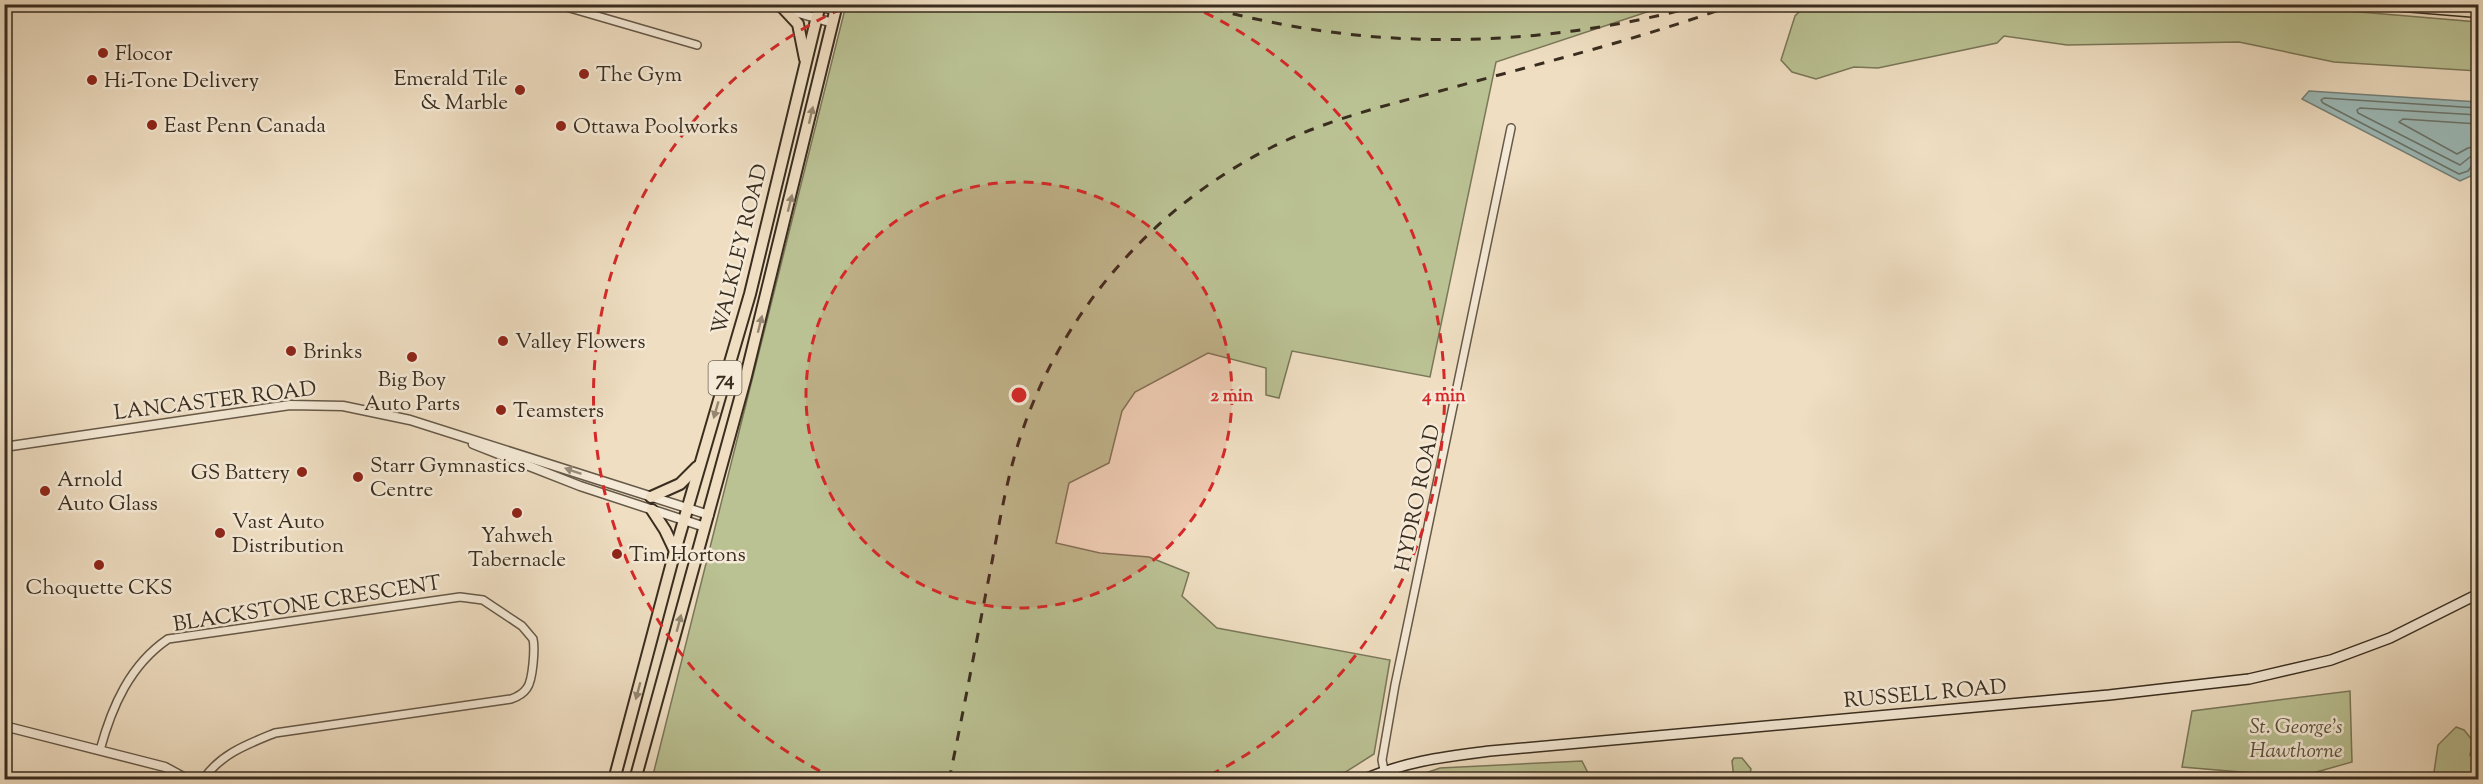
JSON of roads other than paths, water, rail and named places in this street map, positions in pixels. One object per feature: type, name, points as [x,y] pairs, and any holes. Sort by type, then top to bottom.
[{"type":"highway","points":[[2392,4],[2478,11]]},
{"type":"main road","name":"WALKLEY ROAD","points":[[614,780],[675,551],[750,294],[806,63],[817,8]]},
{"type":"main road","name":"WALKLEY ROAD","points":[[635,780],[709,515],[798,171],[836,8]]},
{"type":"main road","points":[[784,9],[798,24],[806,63]]},
{"type":"main road","points":[[651,497],[680,484],[700,462]]},
{"type":"main road","points":[[652,510],[675,551]]},
{"type":"main road","name":"RUSSELL ROAD","points":[[1362,780],[1384,770],[1411,762],[1491,751],[2109,695],[2249,679],[2331,660],[2390,638],[2478,594]]},
{"type":"street","points":[[556,4],[697,45]]},
{"type":"street","points":[[768,4],[784,9],[836,8]]},
{"type":"street","points":[[817,8],[833,22]]},
{"type":"street","name":"HYDRO ROAD","points":[[1384,770],[1382,760],[1395,685],[1511,128]]},
{"type":"street","name":"LANCASTER ROAD","points":[[4,447],[290,405],[329,405],[356,408],[428,426],[509,454],[709,515]]},
{"type":"street","name":"LANCASTER ROAD","points":[[509,454],[580,486],[705,527]]},
{"type":"street","name":"BLACKSTONE CRESCENT","points":[[100,750],[110,714],[138,665],[152,650],[168,639],[460,597],[483,600],[522,626],[533,639],[530,681],[527,689],[519,696],[499,701],[275,733],[239,747],[211,768],[203,780]]},
{"type":"street","points":[[4,726],[165,767],[189,780]]},
{"type":"water","points":[[2309,91],[2478,102],[2478,164],[2473,175],[2460,181],[2302,99]]},
{"type":"waterway","points":[[2471,780],[2478,771]]},
{"type":"railway","points":[[1194,4],[1290,26],[1371,36],[1419,39],[1516,37],[1563,32],[1658,16],[1705,4]]},
{"type":"railway","points":[[949,780],[1010,472],[1037,393],[1061,346],[1089,303],[1122,262],[1158,225],[1198,193],[1241,164],[1307,131],[1368,111],[1630,39],[1736,4]]},
{"type":"place","name":"Flocor","points":[[103,53]]},
{"type":"place","name":"The Gym","points":[[584,74]]},
{"type":"place","name":"Hi-Tone Delivery","points":[[92,80]]},
{"type":"place","name":"Emerald Tile & Marble","points":[[520,90]]},
{"type":"place","name":"East Penn Canada","points":[[152,125]]},
{"type":"place","name":"Ottawa Poolworks","points":[[561,126]]},
{"type":"place","name":"Valley Flowers","points":[[503,341]]},
{"type":"place","name":"Brinks","points":[[291,351]]},
{"type":"place","name":"Big Boy Auto Parts","points":[[412,357]]},
{"type":"place","name":"Teamsters","points":[[501,410]]},
{"type":"place","name":"GS Battery","points":[[302,472]]},
{"type":"place","name":"Starr Gymnastics Centre","points":[[358,477]]},
{"type":"place","name":"Arnold Auto Glass","points":[[45,491]]},
{"type":"place","name":"Yahweh Tabernacle","points":[[517,513]]},
{"type":"place","name":"Vast Auto Distribution","points":[[220,533]]},
{"type":"place","name":"Tim Hortons","points":[[617,554]]},
{"type":"place","name":"Choquette CKS","points":[[99,565]]},
{"type":"park label","name":"St. George's Hawthorne","points":[[2296,738]]}]
